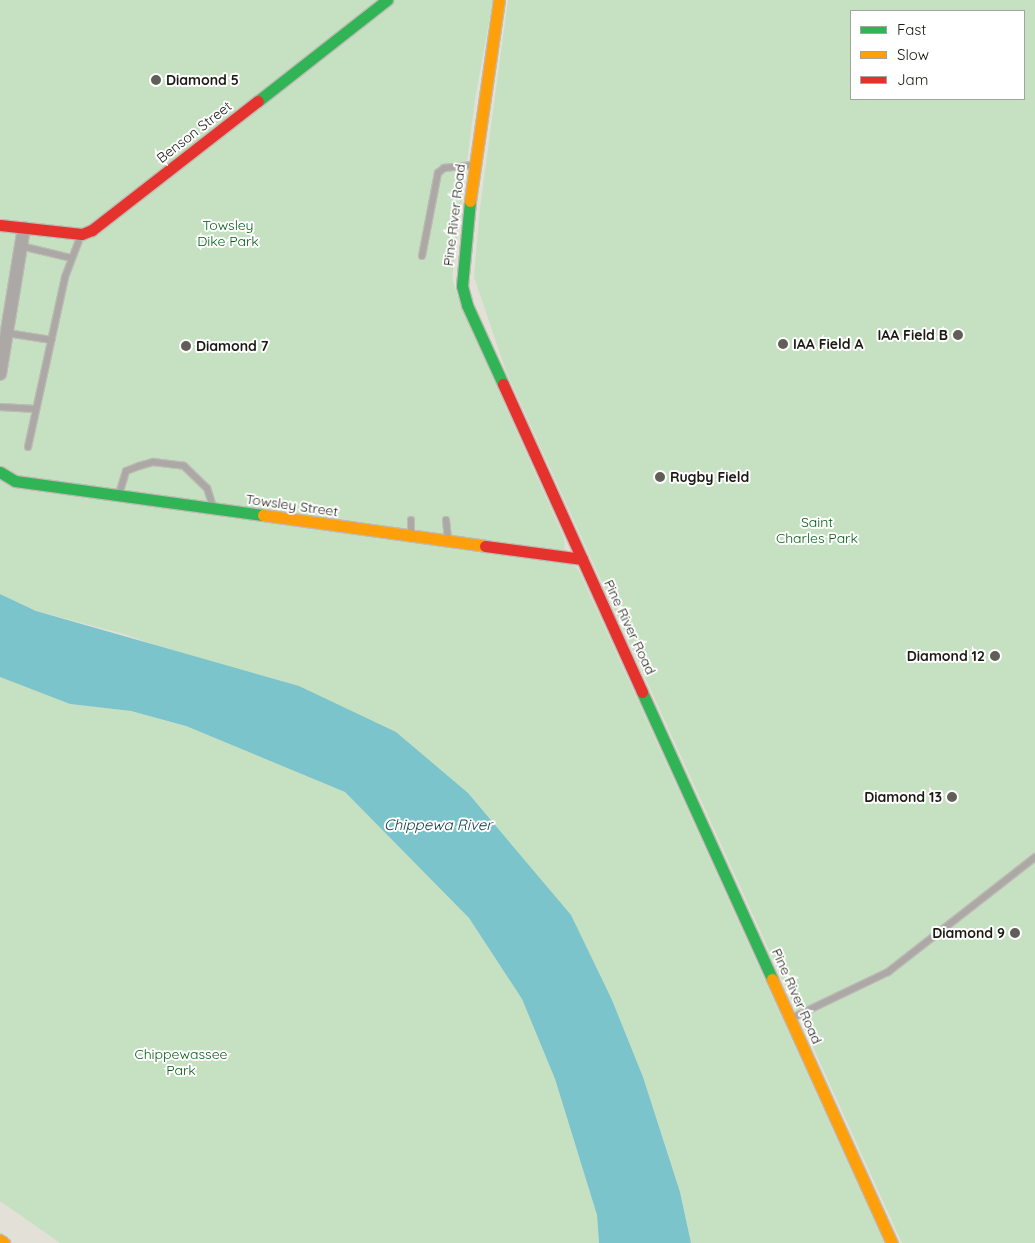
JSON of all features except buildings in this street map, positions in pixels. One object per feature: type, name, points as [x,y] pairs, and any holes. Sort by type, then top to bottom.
[{"type":"main road","name":"Benson Street","points":[[82,234],[109,218],[387,0]]},
{"type":"main road","name":"Pine River Road","points":[[499,0],[464,244],[462,286],[467,305],[892,1243]]},
{"type":"main road","points":[[0,225],[82,234]]},
{"type":"main road","name":"Towsley Street","points":[[0,473],[15,481],[582,559]]},
{"type":"main road","points":[[0,1240],[4,1243]]},
{"type":"street","points":[[0,374],[24,228]]},
{"type":"lane","points":[[422,256],[438,173],[444,168],[475,165]]},
{"type":"lane","points":[[28,447],[71,258],[82,234]]},
{"type":"lane","points":[[21,246],[57,257],[71,258]]},
{"type":"lane","points":[[7,333],[51,340]]},
{"type":"lane","points":[[0,407],[36,409]]},
{"type":"lane","points":[[119,495],[126,471],[153,462],[184,466],[207,488],[214,509]]},
{"type":"lane","points":[[410,520],[412,537]]},
{"type":"lane","points":[[446,520],[448,541]]},
{"type":"lane","points":[[791,1019],[888,972],[1035,856]]},
{"type":"green space","name":"Towsley Dike Park","points":[[0,0],[493,0],[475,99],[452,278],[461,307],[564,538],[565,561],[573,564],[579,571],[884,1243],[691,1243],[680,1192],[643,1077],[612,1000],[429,761],[396,732],[124,634],[36,611],[0,594]]},
{"type":"green space","name":"Saint Charles Park","points":[[508,0],[1035,0],[1035,1243],[902,1243],[506,371],[474,277],[480,208]]},
{"type":"green space","name":"Chippewassee Park","points":[[0,677],[70,704],[131,711],[186,726],[345,792],[469,918],[522,999],[555,1079],[597,1215],[599,1243],[60,1243],[0,1201]]},
{"type":"water","name":"Chippewa River","points":[[0,594],[36,611],[299,686],[396,732],[468,793],[571,915],[612,1000],[643,1077],[680,1192],[691,1243],[599,1243],[597,1215],[555,1079],[522,999],[469,918],[345,792],[186,726],[131,711],[70,704],[0,677]]},
{"type":"traffic: fast","points":[[258,101],[387,0]]},
{"type":"traffic: fast","points":[[470,201],[462,286],[467,305],[503,384]]},
{"type":"traffic: fast","points":[[0,472],[15,481],[263,515]]},
{"type":"traffic: fast","points":[[642,692],[772,979]]},
{"type":"traffic: slow","points":[[470,201],[499,0]]},
{"type":"traffic: slow","points":[[263,515],[485,546]]},
{"type":"traffic: slow","points":[[772,979],[892,1243]]},
{"type":"traffic: slow","points":[[0,1240],[4,1243]]},
{"type":"traffic: jam","points":[[0,225],[82,234],[92,230],[258,101]]},
{"type":"traffic: jam","points":[[503,384],[642,692]]},
{"type":"traffic: jam","points":[[485,546],[582,559]]},
{"type":"place","name":"Diamond 5","points":[[156,80]]},
{"type":"place","name":"IAA Field B","points":[[958,335]]},
{"type":"place","name":"IAA Field A","points":[[783,344]]},
{"type":"place","name":"Diamond 7","points":[[186,346]]},
{"type":"place","name":"Rugby Field","points":[[660,477]]},
{"type":"place","name":"Diamond 12","points":[[995,656]]},
{"type":"place","name":"Diamond 13","points":[[952,797]]},
{"type":"place","name":"Diamond 9","points":[[1015,933]]}]
